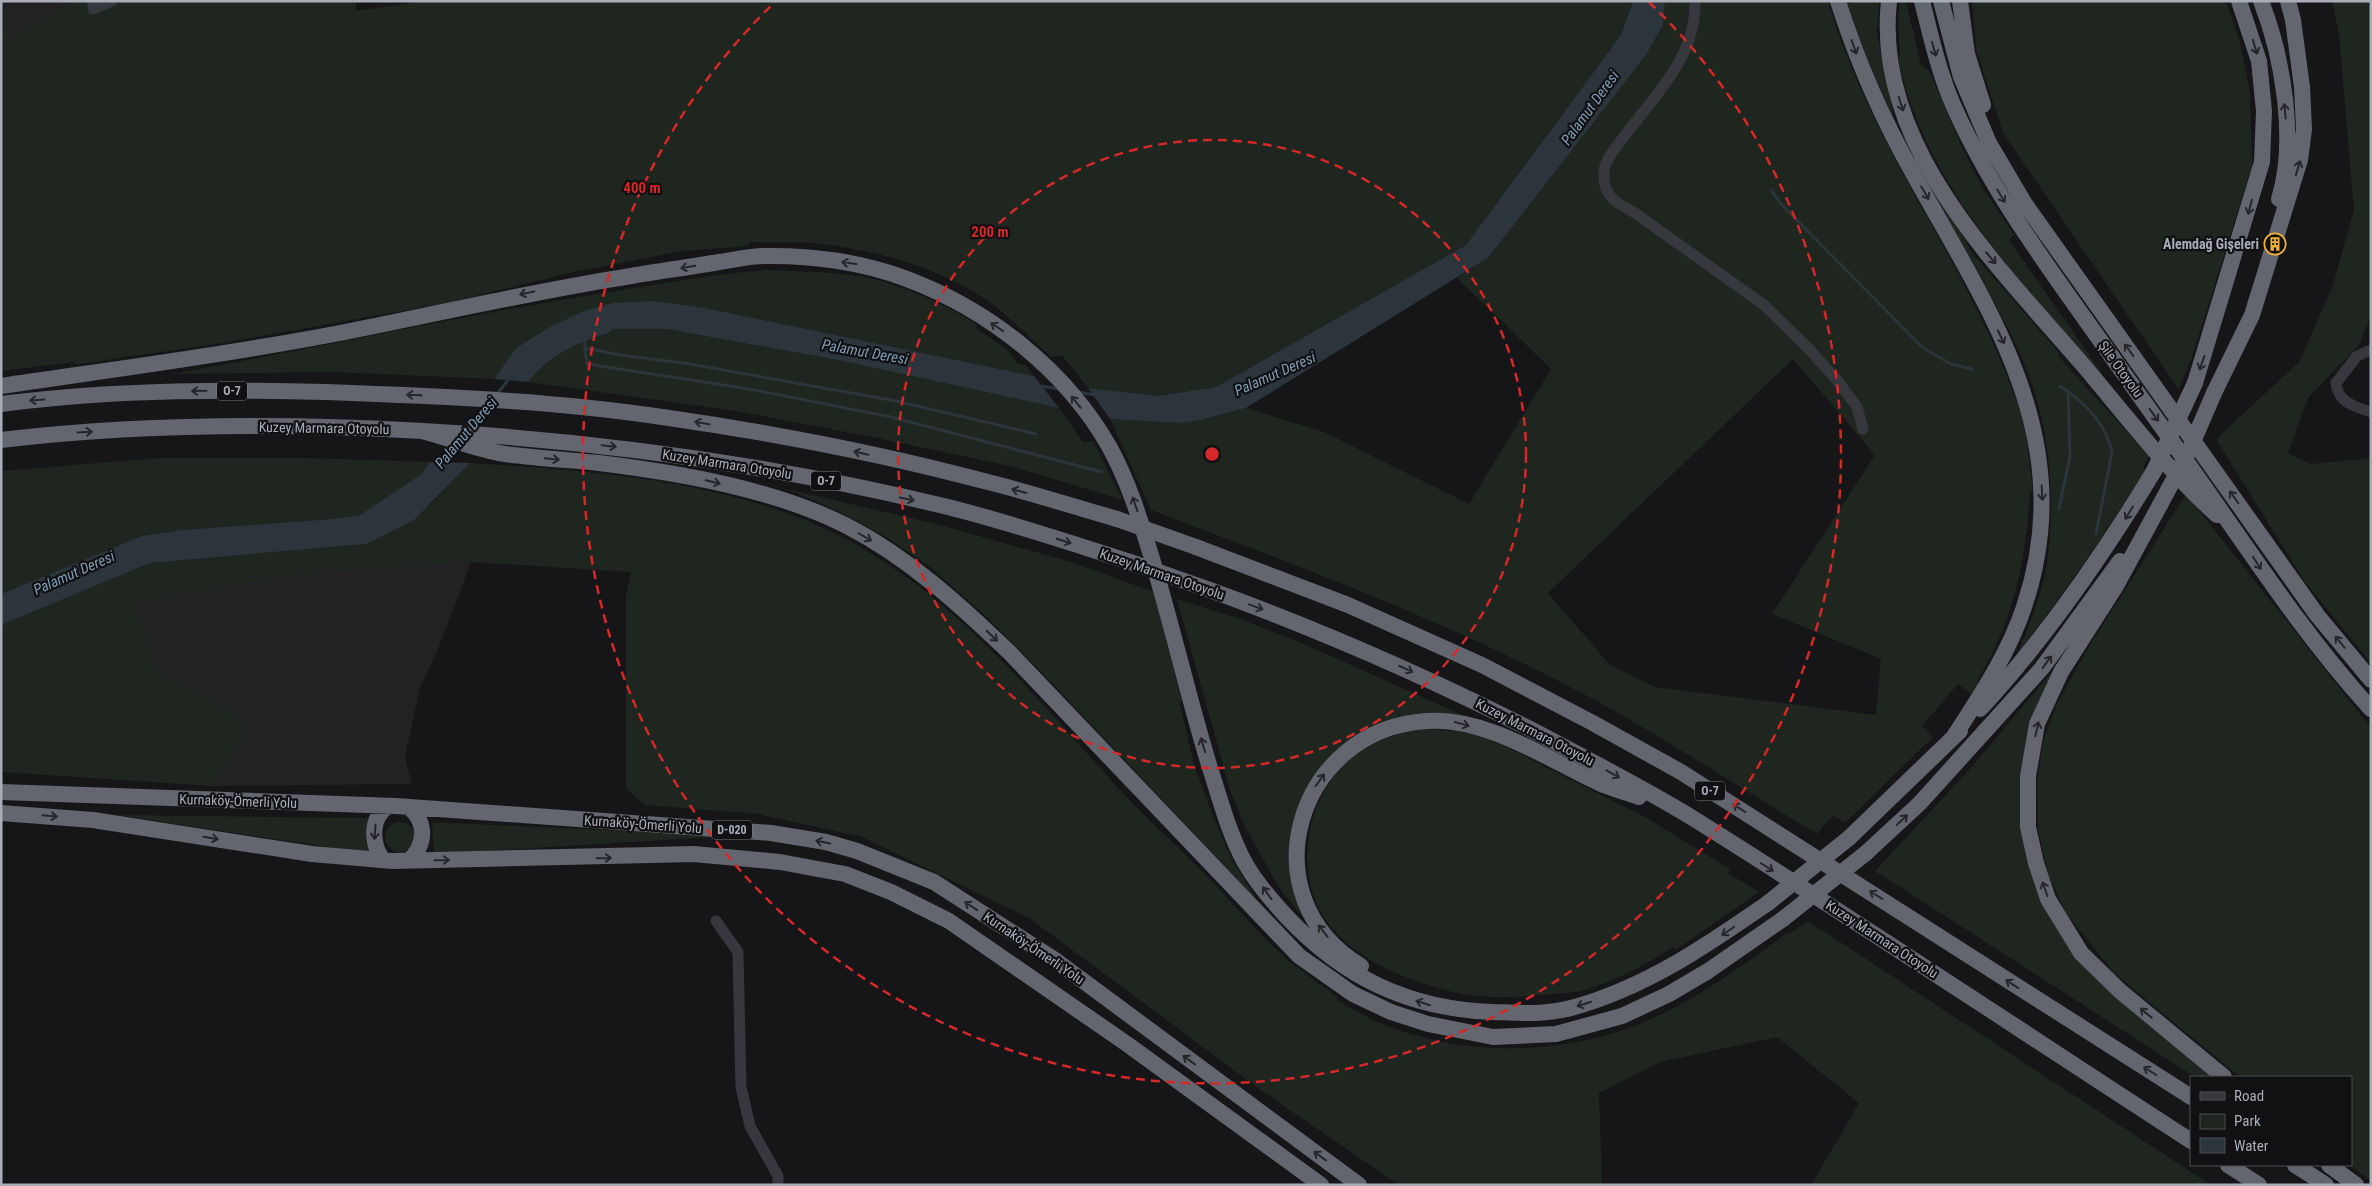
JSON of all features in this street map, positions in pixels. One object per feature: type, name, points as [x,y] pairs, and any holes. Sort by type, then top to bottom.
[{"type":"highway","points":[[1838,1],[1859,61],[1891,130],[1970,274],[2011,358],[2034,425],[2040,466],[2042,504],[2037,551],[2025,605],[2002,661],[1954,738]]},
{"type":"highway","points":[[1889,1],[1887,23],[1889,57],[1907,122],[1938,186],[1986,252],[2172,469],[2197,497],[2242,539]]},
{"type":"highway","name":"Şile Otoyolu","points":[[1922,1],[1940,70],[1954,106],[1998,192],[2024,234],[2242,539],[2269,581],[2318,647],[2371,709]]},
{"type":"highway","name":"Şile Otoyolu","points":[[1941,1],[1961,77],[1989,143],[2025,204],[2317,615],[2371,680]]},
{"type":"highway","points":[[1960,1],[1967,54],[1984,109],[2025,204]]},
{"type":"highway","points":[[1,386],[225,354],[350,331],[538,291],[761,256],[825,260],[867,266],[908,279],[959,302],[998,327],[1036,356],[1077,402],[1106,440],[1135,501],[1169,612],[1198,731],[1221,803],[1244,861],[1272,900],[1299,929],[1335,961],[1368,980],[1401,995],[1430,1005],[1478,1012],[1532,1014],[1566,1009],[1617,993],[1656,975],[1703,949],[1768,903],[1849,838],[1954,738],[2002,686],[2051,625],[2122,524],[2154,471],[2195,383],[2262,162],[2264,111],[2259,61],[2240,1]]},
{"type":"highway","points":[[2214,393],[2280,195],[2286,155],[2286,120],[2278,57],[2272,30],[2261,1]]},
{"type":"highway","points":[[2223,1076],[2120,991],[2082,953],[2048,900],[2036,863],[2028,827],[2028,776],[2037,724],[2061,672],[2116,586],[2189,451],[2214,393],[2252,315],[2300,160],[2304,129],[2302,87],[2294,28],[2288,1]]},
{"type":"highway","name":"O-7","points":[[1,404],[138,392],[268,390],[462,397],[549,403],[668,417],[826,445],[980,480],[1117,519],[1348,605],[1482,665],[1591,722],[1681,772],[2190,1096]]},
{"type":"highway","name":"Kuzey Marmara Otoyolu","points":[[1,440],[44,435],[177,427],[335,425],[508,435],[635,449],[756,466],[949,508],[1136,564],[1348,643],[1463,695],[1579,754],[1690,817],[1869,929],[2190,1140]]},
{"type":"highway","points":[[422,431],[504,454],[696,477],[765,495],[846,526],[899,556],[960,606],[1010,653],[1299,956],[1353,994],[1391,1012],[1428,1024],[1493,1037],[1556,1034],[1622,1016],[1669,994],[1708,971],[1783,919],[1866,853],[1920,803],[2042,668],[2160,505]]},
{"type":"highway","points":[[1401,995],[1355,963],[1329,938],[1311,914],[1299,879],[1299,837],[1302,815],[1310,797],[1319,780],[1330,767],[1347,750],[1366,737],[1398,725],[1427,721],[1450,721],[1489,731],[1540,752],[1601,784],[1690,817]]},
{"type":"highway","name":"Kurnaköy-Ömerli Yolu","points":[[1,792],[409,807],[771,833],[826,842],[888,862],[934,882],[1055,960],[1360,1185]]},
{"type":"highway","points":[[383,860],[376,848],[374,827],[382,810],[388,806]]},
{"type":"highway","points":[[409,807],[419,816],[423,833],[416,854],[409,861]]},
{"type":"highway","name":"Kurnaköy-Ömerli Yolu","points":[[1,812],[93,820],[312,854],[383,860],[409,861],[694,854],[780,862],[845,874],[891,892],[949,921],[1127,1044],[1321,1185]]},
{"type":"highway","points":[[2230,1166],[2259,1185]]},
{"type":"highway","points":[[2297,1166],[2326,1185]]},
{"type":"highway","points":[[2330,1166],[2356,1185]]},
{"type":"street","points":[[94,1],[93,9],[112,1]]},
{"type":"street","points":[[1694,1],[1695,10],[1688,40],[1678,65],[1612,152],[1604,169],[1604,184],[1613,201],[1636,214],[1764,305],[1807,347],[1837,380],[1857,407],[1863,429]]},
{"type":"street","points":[[2371,350],[2357,356],[2336,383],[2340,397],[2346,402],[2371,412]]},
{"type":"street","points":[[716,921],[738,952],[741,1086],[750,1126],[778,1176],[778,1185]]},
{"type":"shaded area","points":[[1,1],[74,1],[9,39],[1,28]]},
{"type":"shaded area","points":[[471,562],[437,652],[420,687],[405,757],[412,784],[211,786],[247,734],[240,717],[159,672],[135,601],[313,572]]},
{"type":"green space","points":[[74,1],[356,1],[356,11],[423,1],[1633,1],[1621,35],[1466,245],[1216,387],[1158,396],[1088,388],[1062,355],[1051,357],[988,301],[950,279],[929,270],[866,251],[796,242],[750,242],[748,246],[683,251],[574,272],[446,303],[223,343],[71,365],[75,362],[1,371],[1,28],[9,39]]},
{"type":"green space","points":[[1665,1],[1828,1],[1846,54],[1868,105],[1947,253],[1997,353],[2018,405],[2026,437],[2033,491],[2030,491],[2021,566],[2009,613],[1990,658],[1977,681],[1978,684],[1972,695],[1958,684],[1922,726],[1933,737],[1845,823],[1833,815],[1817,834],[1604,705],[1494,649],[1324,576],[1151,510],[1110,419],[1180,423],[1201,420],[1246,408],[1324,432],[1469,504],[1551,369],[1457,278],[1488,258],[1646,55],[1663,25]],"holes":[[[1793,359],[1875,455],[1772,614],[1881,659],[1876,715],[1655,687],[1610,665],[1548,593]]]},
{"type":"green space","points":[[1847,1],[1879,1],[1877,32],[1893,116],[1873,73]]},
{"type":"green space","points":[[1900,1],[1906,1],[1921,65],[1929,70],[1960,143],[1984,190],[2014,235],[2009,240],[2104,376],[2040,304],[1979,229],[1952,189],[1929,147],[1911,103],[1898,57],[1900,56],[1898,15]]},
{"type":"green space","points":[[1972,1],[2226,1],[2240,41],[2250,92],[2252,166],[2192,357],[2179,390],[2003,133],[1975,46]]},
{"type":"green space","points":[[2332,1],[2371,1],[2371,313],[2360,344],[2308,398],[2288,453],[2310,464],[2371,458],[2371,663],[2305,582],[2216,439],[2299,362],[2332,288],[2354,210],[2339,35]]},
{"type":"green space","points":[[1901,132],[1973,254],[2060,354],[2058,356],[2149,456],[2143,468],[2146,470],[2088,558],[2016,657],[2042,588],[2050,539],[2051,488],[2049,462],[2040,411],[2033,386],[2009,330]]},
{"type":"green space","points":[[767,270],[852,275],[879,280],[909,290],[937,302],[977,324],[976,328],[1008,350],[1017,363],[1026,365],[1034,376],[705,308],[583,311],[548,328],[516,348],[494,379],[332,372],[172,374],[549,302],[685,280]]},
{"type":"green space","points":[[613,329],[667,329],[838,360],[1059,408],[1083,442],[1093,441],[1123,500],[1010,466],[877,438],[736,411],[528,382],[546,364],[564,351],[608,333]]},
{"type":"green space","points":[[157,458],[309,458],[429,462],[423,473],[360,515],[332,519],[181,530],[142,536],[1,594],[1,471]]},
{"type":"green space","points":[[470,463],[598,473],[682,485],[724,494],[765,506],[805,520],[852,542],[896,570],[937,601],[976,636],[1049,711],[1129,799],[1209,878],[1279,952],[1337,997],[1337,1000],[1373,1020],[1409,1033],[1445,1042],[1483,1047],[1521,1048],[1558,1045],[1595,1038],[1631,1027],[1666,1012],[1728,975],[1787,933],[1789,934],[1808,921],[2211,1185],[1811,1185],[1859,1103],[1777,1037],[1660,1062],[1599,1093],[1602,1185],[1399,1185],[1262,1091],[1029,918],[862,837],[758,814],[645,805],[626,789],[626,595],[631,572],[471,562],[313,572],[135,601],[159,672],[240,717],[247,734],[211,786],[1,772],[1,625],[150,563],[366,544],[428,507]]},
{"type":"green space","points":[[787,489],[936,524],[1068,561],[1154,592],[1182,702],[1179,701],[1195,767],[1233,862],[1257,900],[1051,682],[991,621],[930,567],[888,538],[838,511]]},
{"type":"green space","points":[[2186,494],[2371,728],[2371,1181],[2351,1166],[2352,1076],[2239,1076],[2114,973],[2066,913],[2048,874],[2038,830],[2037,784],[2043,742],[2056,706],[2088,648]]},
{"type":"green space","points":[[1177,599],[1240,619],[1304,644],[1469,718],[1438,714],[1406,717],[1389,722],[1354,737],[1323,766],[1311,783],[1297,895],[1308,923],[1281,891],[1244,825],[1230,790]]},
{"type":"green space","points":[[2058,665],[2021,780],[2067,946],[2213,1076],[2193,1076],[1875,871],[1968,771]]},
{"type":"green space","points":[[1418,728],[1470,733],[1500,744],[1645,817],[1730,869],[1728,873],[1759,892],[1676,950],[1673,947],[1629,972],[1581,991],[1515,997],[1465,995],[1437,988],[1387,969],[1343,940],[1331,927],[1318,907],[1311,886],[1307,862],[1309,838],[1314,815],[1323,793],[1336,773],[1353,757],[1368,747],[1392,736]]},
{"type":"green space","points":[[118,815],[368,818],[368,853]]},
{"type":"green space","points":[[400,822],[411,826],[415,837],[411,848],[400,852],[389,848],[385,837],[389,826]]},
{"type":"green space","points":[[432,822],[733,836],[434,854]]},
{"type":"water","points":[[1633,1],[1665,1],[1663,25],[1646,55],[1488,258],[1246,408],[1201,420],[1180,423],[1110,419],[1088,388],[1158,396],[1216,387],[1466,245],[1621,35]]},
{"type":"water","points":[[653,301],[705,308],[1034,376],[1059,408],[838,360],[667,329],[613,329],[608,333],[564,351],[546,364],[528,382],[494,379],[516,348],[548,328],[583,311],[613,303]]},
{"type":"water","points":[[429,462],[470,463],[414,520],[366,544],[150,563],[1,625],[1,594],[142,536],[181,530],[332,519],[360,515],[423,473]]},
{"type":"waterway","points":[[1771,190],[1780,203],[1923,348],[1951,364],[1972,369]]},
{"type":"waterway","points":[[584,338],[585,348],[690,364],[896,401],[1036,434]]},
{"type":"waterway","points":[[585,348],[587,364],[749,389],[891,417],[1102,472]]},
{"type":"waterway","name":"Palamut Deresi","points":[[496,395],[509,379]]},
{"type":"waterway","name":"Palamut Deresi","points":[[1040,386],[1059,389]]},
{"type":"waterway","points":[[2060,386],[2078,399],[2093,414],[2104,431],[2112,452],[2096,534]]},
{"type":"waterway","points":[[2059,509],[2070,456],[2068,391]]},
{"type":"waterway","name":"Palamut Deresi","points":[[1077,392],[1096,395]]},
{"type":"waterway","name":"Palamut Deresi","points":[[469,429],[489,404]]},
{"type":"waterway","name":"Palamut Deresi","points":[[439,465],[454,447]]},
{"type":"place","name":"Alemdağ Gişeleri","points":[[2275,244]]}]
